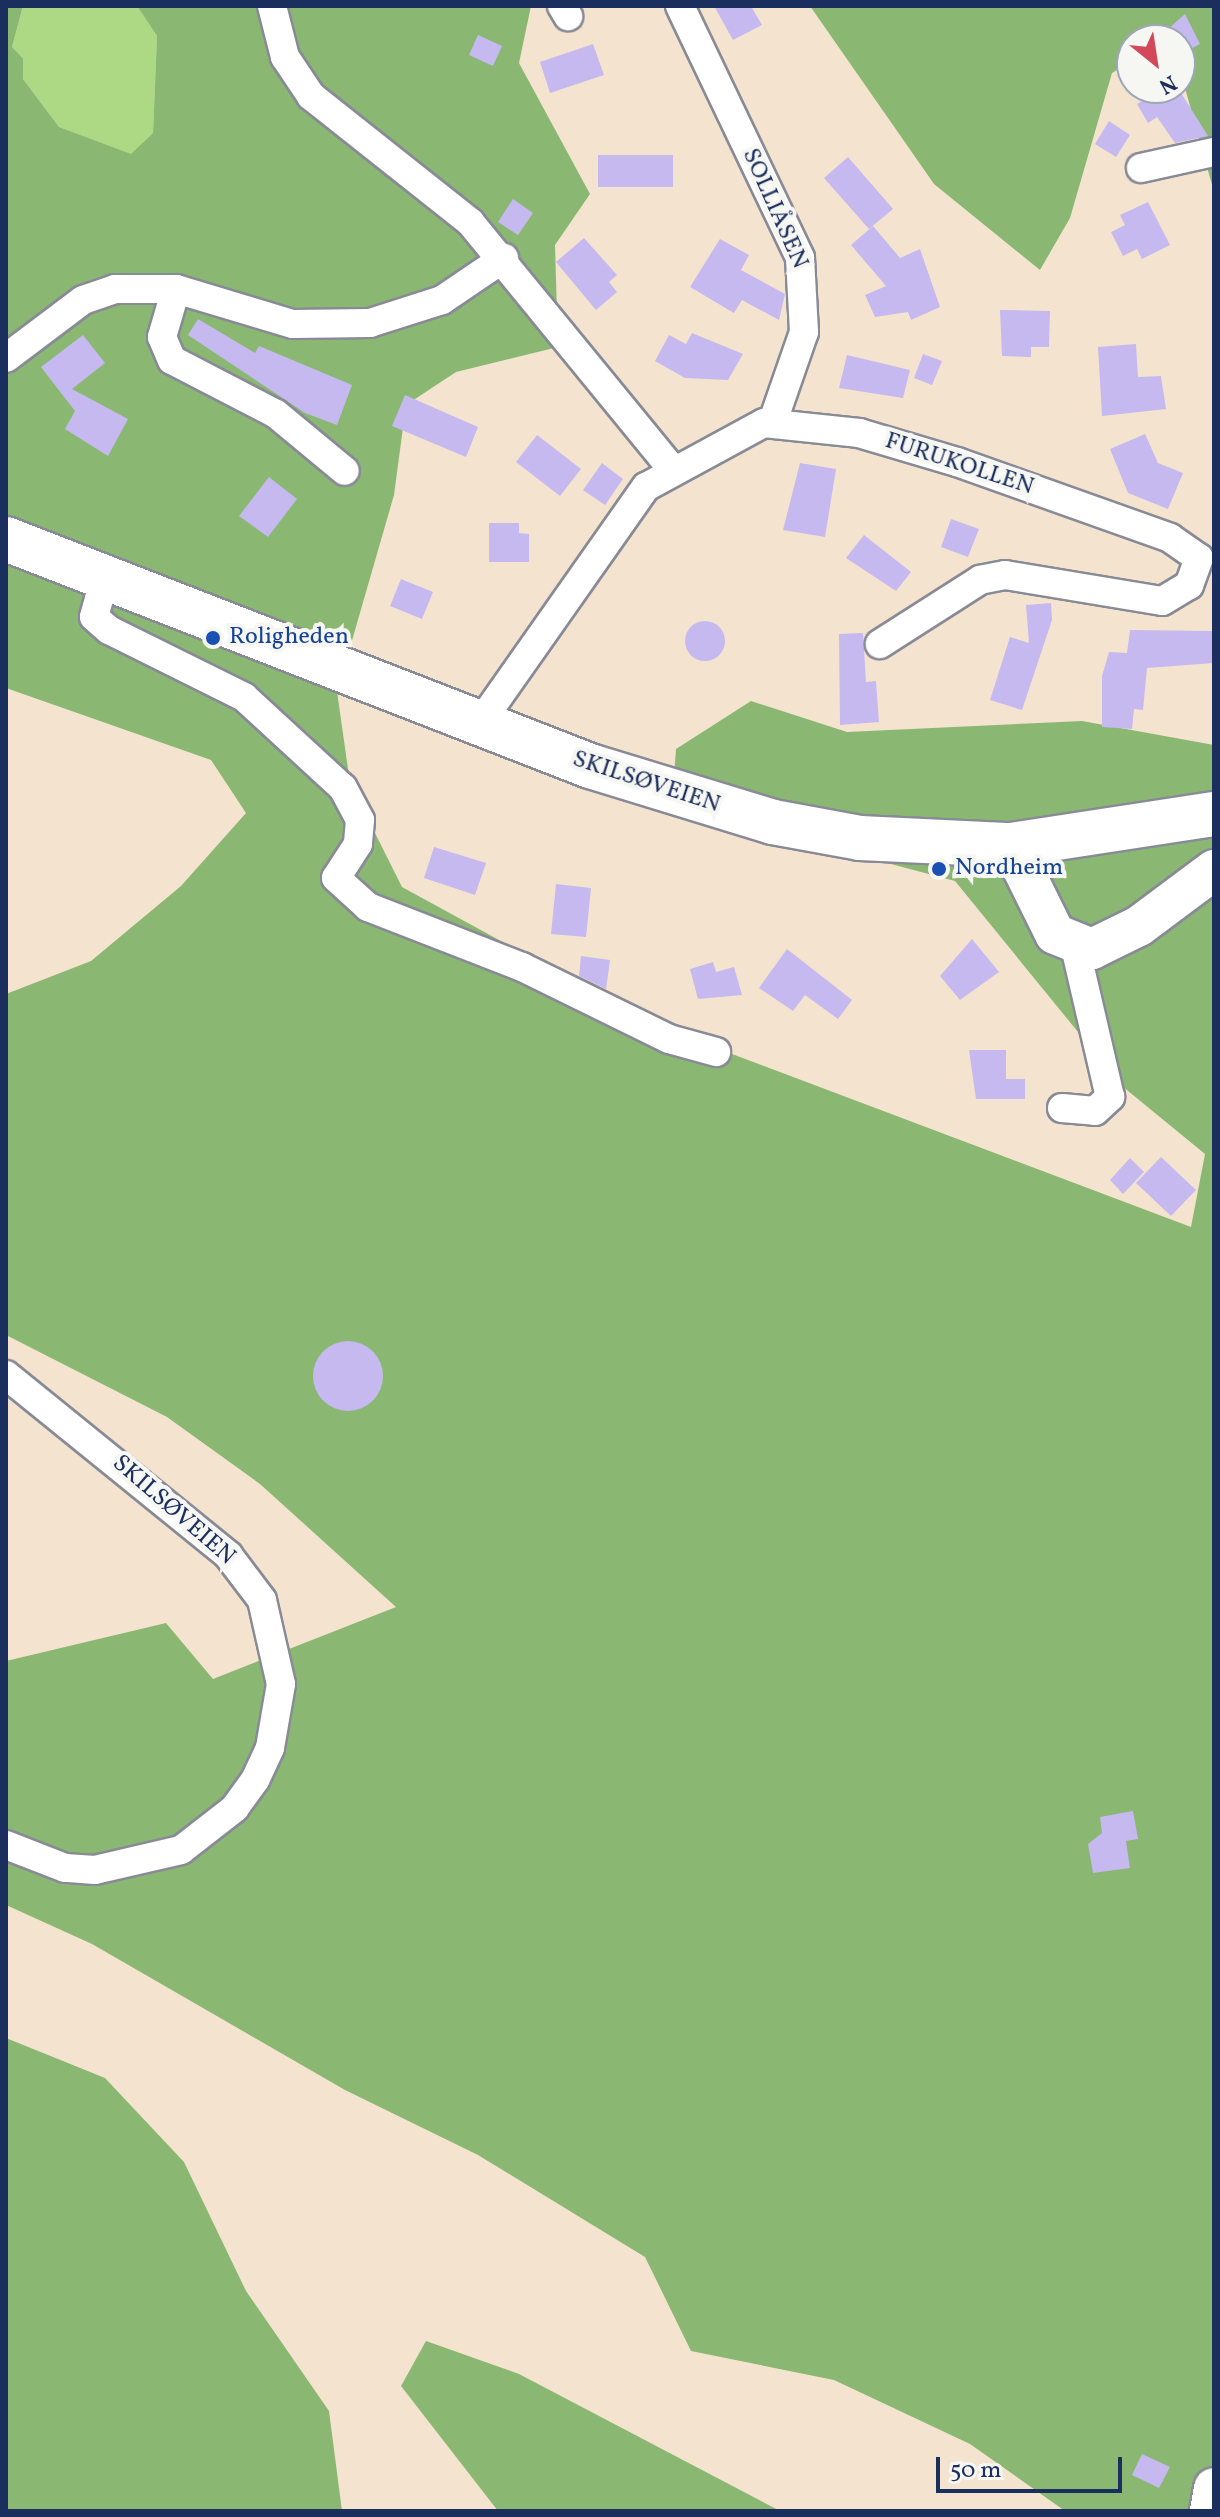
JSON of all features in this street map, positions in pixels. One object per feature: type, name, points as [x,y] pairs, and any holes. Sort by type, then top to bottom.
[{"type":"main road","name":"SKILSØVEIEN","points":[[6,539],[676,796],[773,822],[860,838],[1011,845],[1060,840],[1214,814]]},
{"type":"main road","points":[[1037,902],[1060,840]]},
{"type":"main road","points":[[1011,845],[1055,934],[1075,946],[1107,947],[1214,870]]},
{"type":"main road","points":[[1210,2511],[1214,2488]]},
{"type":"street","points":[[272,6],[285,57],[311,96],[426,184],[504,258],[672,469]]},
{"type":"street","name":"SOLLIÅSEN","points":[[680,6],[800,258],[804,332],[773,421]]},
{"type":"street","points":[[1141,168],[1214,152]]},
{"type":"street","points":[[6,358],[83,300],[144,285],[176,289],[293,324],[370,323],[442,300],[504,258]]},
{"type":"street","points":[[176,289],[162,337],[172,360],[276,414],[345,471]]},
{"type":"street","points":[[480,723],[633,502],[672,469],[773,421]]},
{"type":"street","name":"FURUKOLLEN","points":[[773,421],[859,433],[957,462],[1170,538],[1199,558],[1189,585],[1162,601],[1005,575],[980,580],[880,644]]},
{"type":"street","points":[[105,577],[94,617],[109,630],[244,697],[343,788],[359,832],[336,878],[368,907],[522,967],[669,1039],[716,1052]]},
{"type":"street","points":[[1062,1108],[1095,1111],[1110,1097],[1075,946]]},
{"type":"street","name":"SKILSØVEIEN","points":[[6,1375],[228,1555],[262,1600],[281,1684],[270,1748],[255,1780],[235,1808],[181,1850],[95,1870],[65,1868],[6,1845]]},
{"type":"green space","points":[[6,6],[23,6],[12,47],[23,58],[23,79],[59,127],[131,154],[153,133],[157,36],[137,6],[531,6],[519,63],[590,194],[555,245],[558,347],[456,372],[406,405],[394,495],[351,644],[332,656],[350,783],[402,887],[655,1025],[1191,1227],[1205,1154],[1122,1086],[955,881],[812,843],[673,790],[676,749],[751,701],[847,732],[1082,721],[1214,745],[1214,2511],[1065,2511],[970,2444],[834,2380],[691,2351],[645,2257],[478,2155],[345,2090],[92,1944],[6,1905],[6,1661],[166,1623],[213,1679],[396,1607],[260,1484],[167,1417],[6,1335],[6,994],[91,961],[181,886],[246,813],[211,760],[6,688]]},
{"type":"green space","points":[[23,6],[137,6],[157,36],[153,133],[131,155],[59,127],[23,79],[23,58],[12,47]]},
{"type":"green space","points":[[810,6],[1214,6],[1214,192],[1189,104],[1196,104],[1196,24],[1116,24],[1116,71],[1112,73],[1070,218],[1040,270],[934,184]]},
{"type":"green space","points":[[6,2038],[105,2078],[184,2162],[246,2291],[329,2411],[342,2511],[6,2511]]},
{"type":"green space","points":[[426,2341],[519,2374],[780,2511],[498,2511],[401,2386]]},
{"type":"building","points":[[714,6],[751,6],[762,25],[733,40]]},
{"type":"building","points":[[1185,14],[1190,24],[1174,24]]},
{"type":"building","points":[[478,35],[502,46],[493,66],[469,55]]},
{"type":"building","points":[[593,44],[604,75],[550,93],[540,62]]},
{"type":"building","points":[[1137,104],[1188,104],[1208,136],[1175,143],[1157,117],[1148,123]]},
{"type":"building","points":[[1109,121],[1130,135],[1116,157],[1095,144]]},
{"type":"building","points":[[598,155],[673,155],[673,187],[598,187]]},
{"type":"building","points":[[848,157],[893,209],[869,229],[824,178]]},
{"type":"building","points":[[513,199],[533,213],[518,235],[498,222]]},
{"type":"building","points":[[1148,202],[1170,245],[1142,259],[1137,249],[1123,256],[1111,232],[1125,225],[1120,215]]},
{"type":"building","points":[[873,226],[900,258],[920,249],[940,307],[911,320],[908,312],[875,317],[865,295],[886,286],[851,245]]},
{"type":"building","points":[[584,238],[617,275],[609,282],[617,292],[596,310],[556,262]]},
{"type":"building","points":[[720,239],[749,255],[741,270],[785,294],[779,320],[742,300],[734,313],[690,287]]},
{"type":"building","points":[[1000,310],[1050,311],[1049,347],[1031,347],[1031,357],[1002,356]]},
{"type":"building","points":[[198,319],[255,353],[259,346],[352,385],[337,425],[305,413],[188,335]]},
{"type":"building","points":[[692,333],[743,354],[728,380],[685,378],[655,361],[669,335],[686,344]]},
{"type":"building","points":[[83,335],[105,363],[72,389],[128,419],[108,456],[65,429],[75,411],[41,367]]},
{"type":"building","points":[[1136,344],[1138,377],[1161,376],[1166,409],[1102,416],[1098,347]]},
{"type":"building","points":[[923,354],[942,361],[932,385],[914,378]]},
{"type":"building","points":[[847,355],[910,370],[903,398],[839,388]]},
{"type":"building","points":[[405,395],[478,427],[466,457],[392,426]]},
{"type":"building","points":[[1145,434],[1158,463],[1183,473],[1168,509],[1128,493],[1110,449]]},
{"type":"building","points":[[537,435],[581,469],[560,496],[516,462]]},
{"type":"building","points":[[602,463],[623,479],[605,505],[583,490]]},
{"type":"building","points":[[800,463],[836,469],[825,537],[783,530]]},
{"type":"building","points":[[269,477],[297,499],[268,537],[239,516]]},
{"type":"building","points":[[951,519],[979,529],[968,557],[941,547]]},
{"type":"building","points":[[489,523],[519,523],[519,533],[529,534],[529,562],[489,562]]},
{"type":"building","points":[[864,535],[911,572],[896,591],[846,558]]},
{"type":"building","points":[[401,579],[433,592],[422,619],[390,606]]},
{"type":"building","points":[[1051,603],[1052,620],[1022,710],[990,700],[1010,637],[1029,643],[1026,605]]},
{"type":"building","points":[[705,621],[719,627],[725,641],[719,655],[705,661],[691,655],[685,641],[691,627]]},
{"type":"building","points":[[1130,630],[1214,631],[1214,663],[1147,668],[1143,710],[1134,709],[1132,729],[1102,727],[1102,676],[1109,652],[1127,653]]},
{"type":"building","points":[[863,633],[866,682],[876,681],[879,722],[840,725],[839,634]]},
{"type":"building","points":[[434,847],[486,863],[475,895],[424,878]]},
{"type":"building","points":[[556,884],[591,888],[586,937],[551,934]]},
{"type":"building","points":[[972,939],[999,972],[960,1000],[940,976]]},
{"type":"building","points":[[787,949],[852,1000],[838,1019],[805,995],[793,1011],[759,988]]},
{"type":"building","points":[[581,956],[610,960],[606,989],[579,976]]},
{"type":"building","points":[[713,962],[716,972],[734,967],[742,995],[698,999],[690,969]]},
{"type":"building","points":[[969,1050],[1006,1050],[1006,1079],[1025,1079],[1025,1099],[976,1099]]},
{"type":"building","points":[[1161,1157],[1196,1190],[1171,1216],[1136,1183]]},
{"type":"building","points":[[1130,1158],[1144,1172],[1123,1194],[1110,1180]]},
{"type":"building","points":[[355,1341],[377,1356],[383,1376],[381,1390],[373,1401],[362,1409],[341,1411],[323,1401],[315,1390],[313,1369],[323,1351],[334,1343]]},
{"type":"building","points":[[1133,1811],[1138,1839],[1126,1841],[1130,1868],[1093,1873],[1088,1844],[1102,1833],[1100,1817]]},
{"type":"building","points":[[1142,2454],[1170,2467],[1159,2488],[1132,2475]]},
{"type":"place","name":"Roligheden","points":[[213,638]]},
{"type":"place","name":"Nordheim","points":[[939,869]]}]
